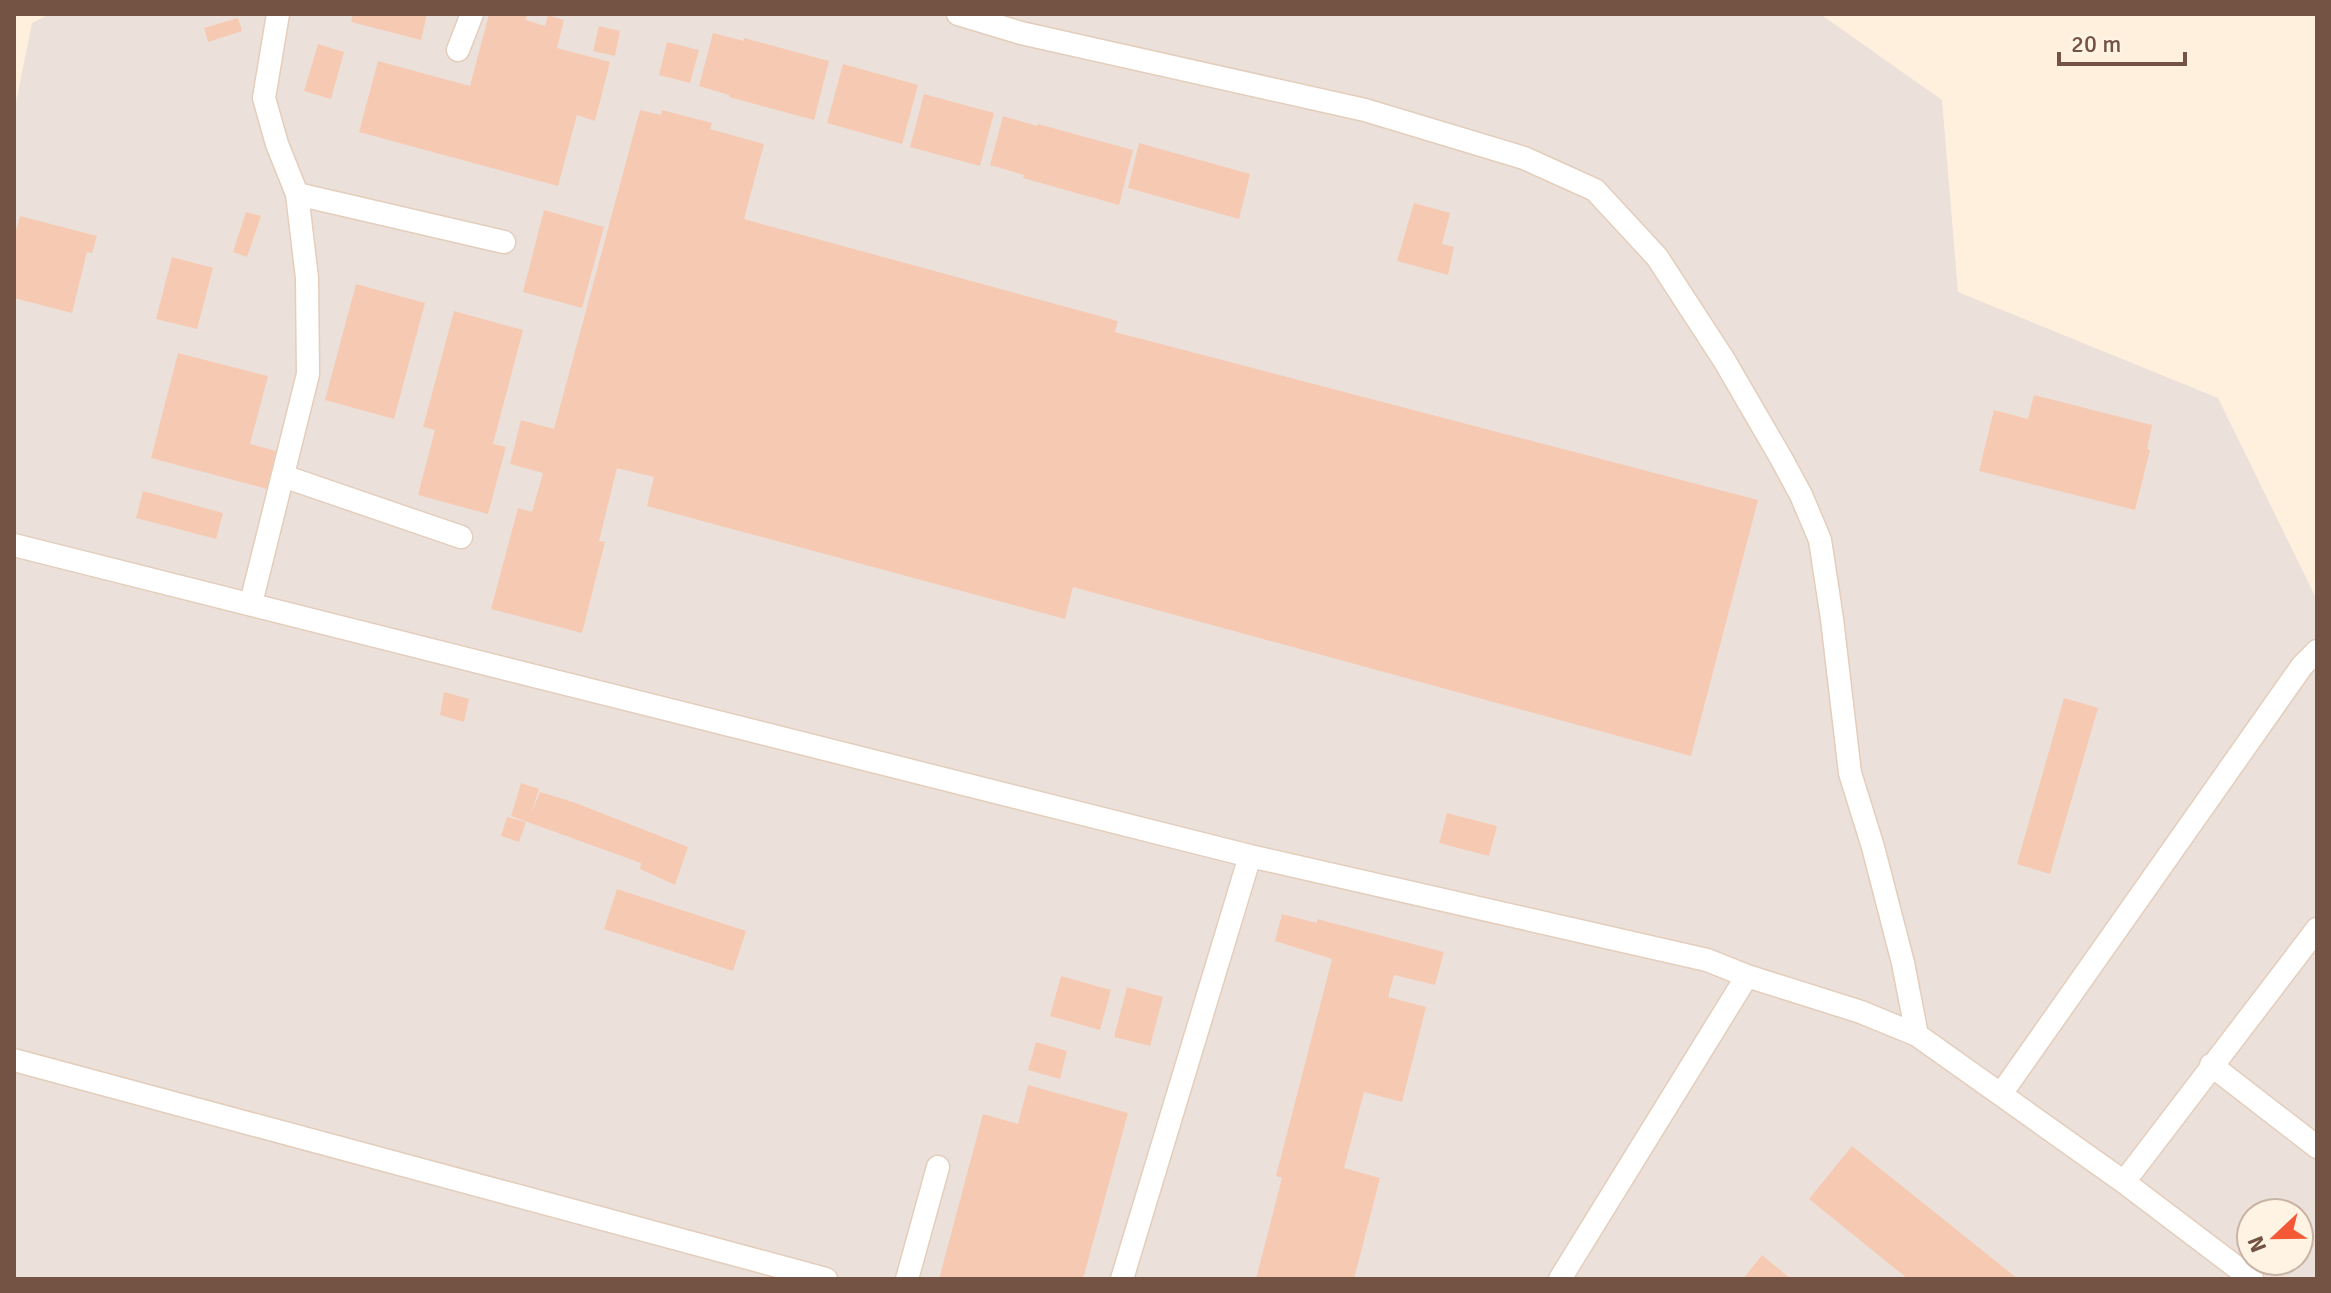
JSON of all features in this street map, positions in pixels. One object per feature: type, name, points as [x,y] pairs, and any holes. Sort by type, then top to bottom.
[{"type":"lane","points":[[251,603],[308,374],[307,278],[297,194],[277,144],[264,98],[278,14]]},
{"type":"lane","points":[[458,50],[472,14]]},
{"type":"lane","points":[[958,14],[1021,33],[1365,110],[1524,158],[1595,190],[1657,257],[1724,360],[1801,495],[1820,540],[1850,773],[1903,963],[1917,1035]]},
{"type":"lane","points":[[297,194],[504,242]]},
{"type":"lane","points":[[283,476],[461,537]]},
{"type":"lane","points":[[14,545],[1250,856],[1707,960],[1861,1012],[1917,1035],[2124,1182],[2252,1279]]},
{"type":"lane","points":[[2001,1094],[2293,678],[2317,651]]},
{"type":"lane","points":[[1122,1279],[1250,856]]},
{"type":"lane","points":[[2124,1182],[2317,929]]},
{"type":"lane","points":[[1560,1279],[1747,976]]},
{"type":"lane","points":[[14,1060],[826,1279]]},
{"type":"lane","points":[[2211,1065],[2317,1147]]},
{"type":"lane","points":[[907,1279],[938,1167]]},
{"type":"shaded area","points":[[50,14],[1820,14],[1942,100],[1958,292],[2218,398],[2317,600],[2317,1279],[14,1279],[14,112],[32,23]]},
{"type":"building","points":[[353,14],[427,14],[421,40],[351,22]]},
{"type":"building","points":[[489,14],[525,14],[526,20],[545,26],[548,15],[564,20],[557,48],[610,62],[595,121],[577,115],[558,186],[359,132],[378,61],[470,86]]},
{"type":"building","points":[[238,18],[242,31],[208,42],[204,28]]},
{"type":"building","points":[[599,26],[620,31],[615,56],[593,51]]},
{"type":"building","points":[[713,33],[744,41],[744,38],[829,61],[814,120],[699,86]]},
{"type":"building","points":[[667,42],[699,50],[690,83],[659,75]]},
{"type":"building","points":[[318,44],[344,52],[331,99],[304,91]]},
{"type":"building","points":[[843,64],[918,85],[902,144],[827,123]]},
{"type":"building","points":[[924,94],[994,113],[980,166],[910,147]]},
{"type":"building","points":[[640,110],[661,115],[662,110],[712,123],[710,129],[764,144],[744,219],[1118,321],[1115,332],[1758,500],[1691,756],[1073,587],[1065,619],[647,506],[654,477],[617,468],[599,541],[605,542],[582,633],[491,609],[518,508],[532,512],[543,473],[510,464],[521,420],[554,429]]},
{"type":"building","points":[[1003,116],[1133,150],[1119,205],[1023,178],[1024,175],[990,165]]},
{"type":"building","points":[[1139,143],[1250,174],[1239,219],[1128,188]]},
{"type":"building","points":[[1414,203],[1450,213],[1442,244],[1454,247],[1448,275],[1397,261]]},
{"type":"building","points":[[544,210],[604,227],[582,308],[523,292]]},
{"type":"building","points":[[246,212],[261,216],[247,257],[233,252]]},
{"type":"building","points":[[20,216],[97,236],[92,253],[87,252],[72,313],[14,298],[14,238]]},
{"type":"building","points":[[172,257],[213,268],[197,329],[156,319]]},
{"type":"building","points":[[356,284],[425,303],[394,419],[325,400]]},
{"type":"building","points":[[454,311],[523,330],[493,444],[506,447],[488,514],[418,495],[435,430],[423,427]]},
{"type":"building","points":[[178,353],[268,376],[250,444],[276,451],[267,489],[151,458]]},
{"type":"building","points":[[2034,395],[2152,425],[2147,449],[2150,450],[2135,510],[1979,471],[1994,410],[2028,419]]},
{"type":"building","points":[[143,491],[223,513],[216,539],[136,518]]},
{"type":"building","points":[[444,692],[469,699],[464,722],[440,715]]},
{"type":"building","points":[[2064,698],[2098,708],[2050,874],[2017,864]]},
{"type":"building","points":[[521,783],[539,789],[531,814],[540,792],[688,847],[675,885],[640,869],[641,863],[511,816]]},
{"type":"building","points":[[1447,813],[1497,826],[1489,856],[1439,843]]},
{"type":"building","points":[[507,817],[526,822],[519,842],[501,836]]},
{"type":"building","points":[[617,889],[746,931],[733,971],[604,929]]},
{"type":"building","points":[[1282,914],[1317,923],[1317,919],[1444,952],[1435,985],[1394,975],[1388,997],[1426,1007],[1402,1102],[1364,1092],[1344,1168],[1380,1178],[1354,1279],[1256,1279],[1282,1178],[1276,1176],[1332,959],[1275,941]]},
{"type":"building","points":[[1061,976],[1111,990],[1100,1030],[1050,1016]]},
{"type":"building","points":[[1127,987],[1163,997],[1150,1046],[1114,1037]]},
{"type":"building","points":[[1036,1042],[1067,1051],[1060,1079],[1028,1070]]},
{"type":"building","points":[[1028,1085],[1128,1113],[1083,1279],[939,1279],[983,1114],[1018,1124]]},
{"type":"building","points":[[1852,1146],[2018,1279],[1908,1279],[1809,1199]]},
{"type":"building","points":[[1762,1255],[1791,1279],[1743,1279]]}]
